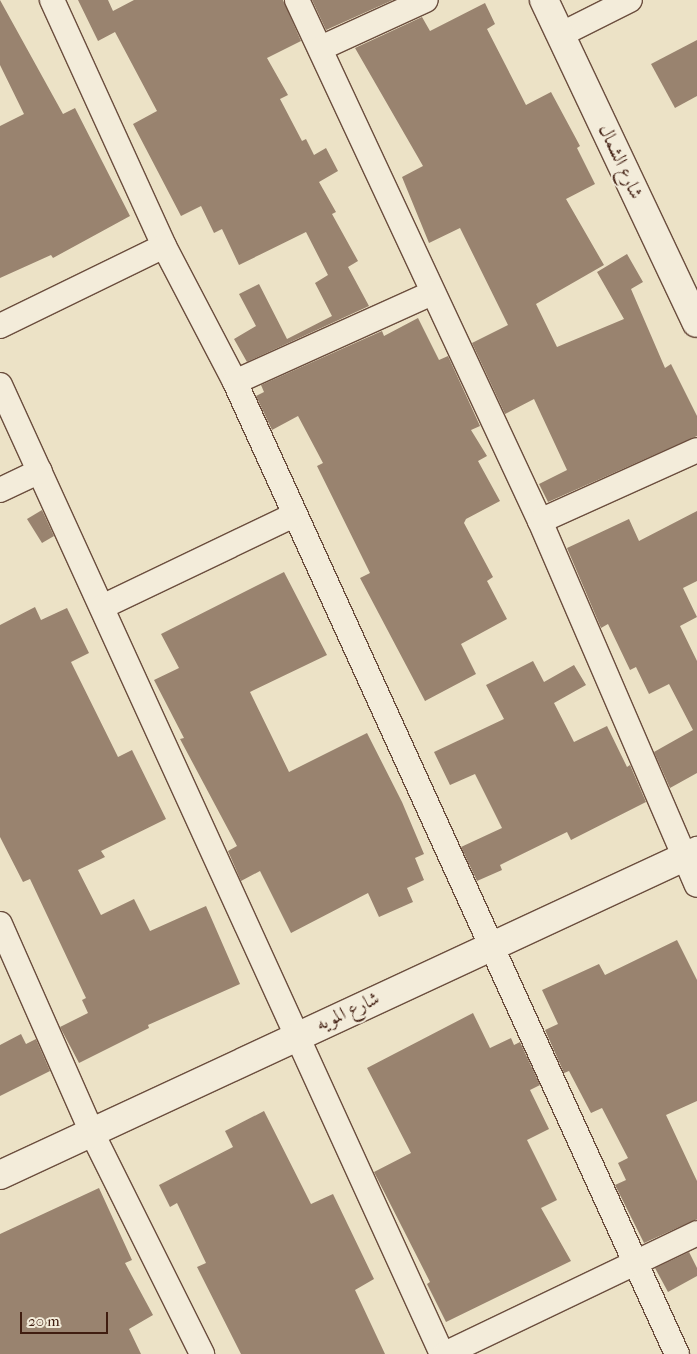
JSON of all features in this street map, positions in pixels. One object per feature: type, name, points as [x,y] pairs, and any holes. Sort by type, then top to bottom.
[{"type":"street","points":[[52,0],[164,246],[235,382],[677,1354]]},
{"type":"street","points":[[297,0],[321,48],[432,293],[540,521],[690,854],[697,885]]},
{"type":"street","points":[[321,48],[426,0]]},
{"type":"street","name":"شارع الشمال","points":[[544,0],[697,323]]},
{"type":"street","points":[[560,35],[630,0]]},
{"type":"street","points":[[0,326],[164,246]]},
{"type":"street","points":[[235,382],[432,293]]},
{"type":"street","points":[[0,385],[296,1037],[443,1354],[697,1233]]},
{"type":"street","points":[[540,521],[697,450]]},
{"type":"street","points":[[0,490],[40,471]]},
{"type":"street","points":[[102,607],[294,515]]},
{"type":"street","name":"شارع المويه","points":[[0,1175],[491,944],[690,854]]},
{"type":"street","points":[[0,924],[92,1133],[202,1354]]},
{"type":"building","points":[[0,0],[63,114],[75,108],[130,216],[53,258],[51,255],[0,278],[0,126],[24,114],[0,65]]},
{"type":"building","points":[[78,0],[108,0],[113,11],[134,0],[283,0],[301,41],[267,58],[288,95],[280,99],[302,141],[306,139],[314,155],[326,148],[338,171],[319,182],[336,212],[332,214],[358,261],[348,267],[369,306],[247,362],[234,339],[256,326],[239,294],[259,284],[287,339],[332,316],[315,283],[328,275],[306,232],[239,265],[222,229],[214,233],[201,206],[181,216],[133,124],[157,111],[115,32],[98,41]]},
{"type":"building","points":[[312,0],[393,0],[326,30]]},
{"type":"building","points":[[485,3],[495,24],[487,29],[526,105],[551,92],[580,146],[577,148],[595,184],[566,199],[604,265],[536,304],[557,347],[624,319],[597,272],[627,254],[643,282],[631,289],[665,368],[671,364],[697,416],[697,436],[548,502],[539,484],[567,470],[534,399],[505,414],[472,343],[508,325],[460,228],[429,243],[402,177],[423,166],[355,48],[422,17],[430,31]]},
{"type":"building","points":[[697,40],[697,96],[675,108],[651,64]]},
{"type":"building","points":[[418,318],[439,360],[448,356],[480,426],[471,430],[487,456],[478,461],[500,501],[466,519],[464,523],[493,577],[487,581],[507,619],[461,644],[476,674],[425,701],[360,578],[370,573],[317,466],[323,463],[298,416],[272,430],[256,396],[264,392],[261,385],[382,331],[384,336]]},
{"type":"building","points":[[42,510],[54,536],[42,543],[27,519]]},
{"type":"building","points":[[697,511],[697,581],[683,588],[697,617],[680,626],[697,661],[697,773],[670,788],[654,752],[693,730],[669,684],[649,694],[636,667],[630,670],[608,624],[601,628],[567,548],[629,519],[639,541]]},
{"type":"building","points":[[284,572],[327,655],[250,692],[289,772],[367,733],[402,802],[424,854],[415,858],[424,880],[407,888],[413,902],[379,917],[368,893],[291,933],[260,871],[241,881],[228,851],[237,846],[180,739],[184,738],[154,680],[179,668],[161,634]]},
{"type":"building","points":[[35,607],[41,620],[67,608],[89,653],[71,662],[118,757],[132,750],[166,819],[101,851],[105,857],[78,870],[101,915],[134,899],[150,931],[206,906],[240,984],[148,1025],[149,1028],[79,1063],[60,1027],[88,1013],[82,1000],[86,998],[30,879],[23,882],[0,837],[0,625]]},
{"type":"building","points":[[533,661],[544,682],[574,665],[586,685],[554,703],[574,742],[607,726],[627,767],[630,765],[646,802],[571,840],[567,832],[500,865],[502,870],[477,881],[461,847],[502,828],[475,774],[450,785],[434,752],[504,719],[486,685]]},
{"type":"building","points":[[677,940],[697,980],[697,1101],[666,1115],[697,1181],[697,1219],[644,1243],[615,1185],[626,1180],[618,1163],[628,1158],[602,1108],[591,1113],[569,1071],[564,1073],[545,1030],[558,1024],[542,990],[599,964],[605,975]]},
{"type":"building","points":[[473,1013],[490,1048],[511,1038],[514,1045],[520,1042],[540,1085],[530,1090],[549,1129],[527,1140],[557,1200],[541,1208],[571,1261],[446,1322],[427,1284],[430,1282],[374,1172],[411,1153],[367,1068]]},
{"type":"building","points":[[21,1034],[26,1044],[36,1039],[50,1071],[0,1096],[0,1045]]},
{"type":"building","points":[[264,1111],[311,1204],[333,1194],[374,1279],[355,1290],[385,1354],[241,1354],[197,1267],[206,1263],[177,1203],[170,1207],[159,1185],[233,1147],[225,1131]]},
{"type":"building","points":[[99,1188],[132,1260],[125,1263],[153,1315],[129,1329],[141,1354],[0,1354],[0,1234]]},
{"type":"building","points":[[689,1252],[697,1268],[697,1276],[668,1292],[655,1268]]}]
